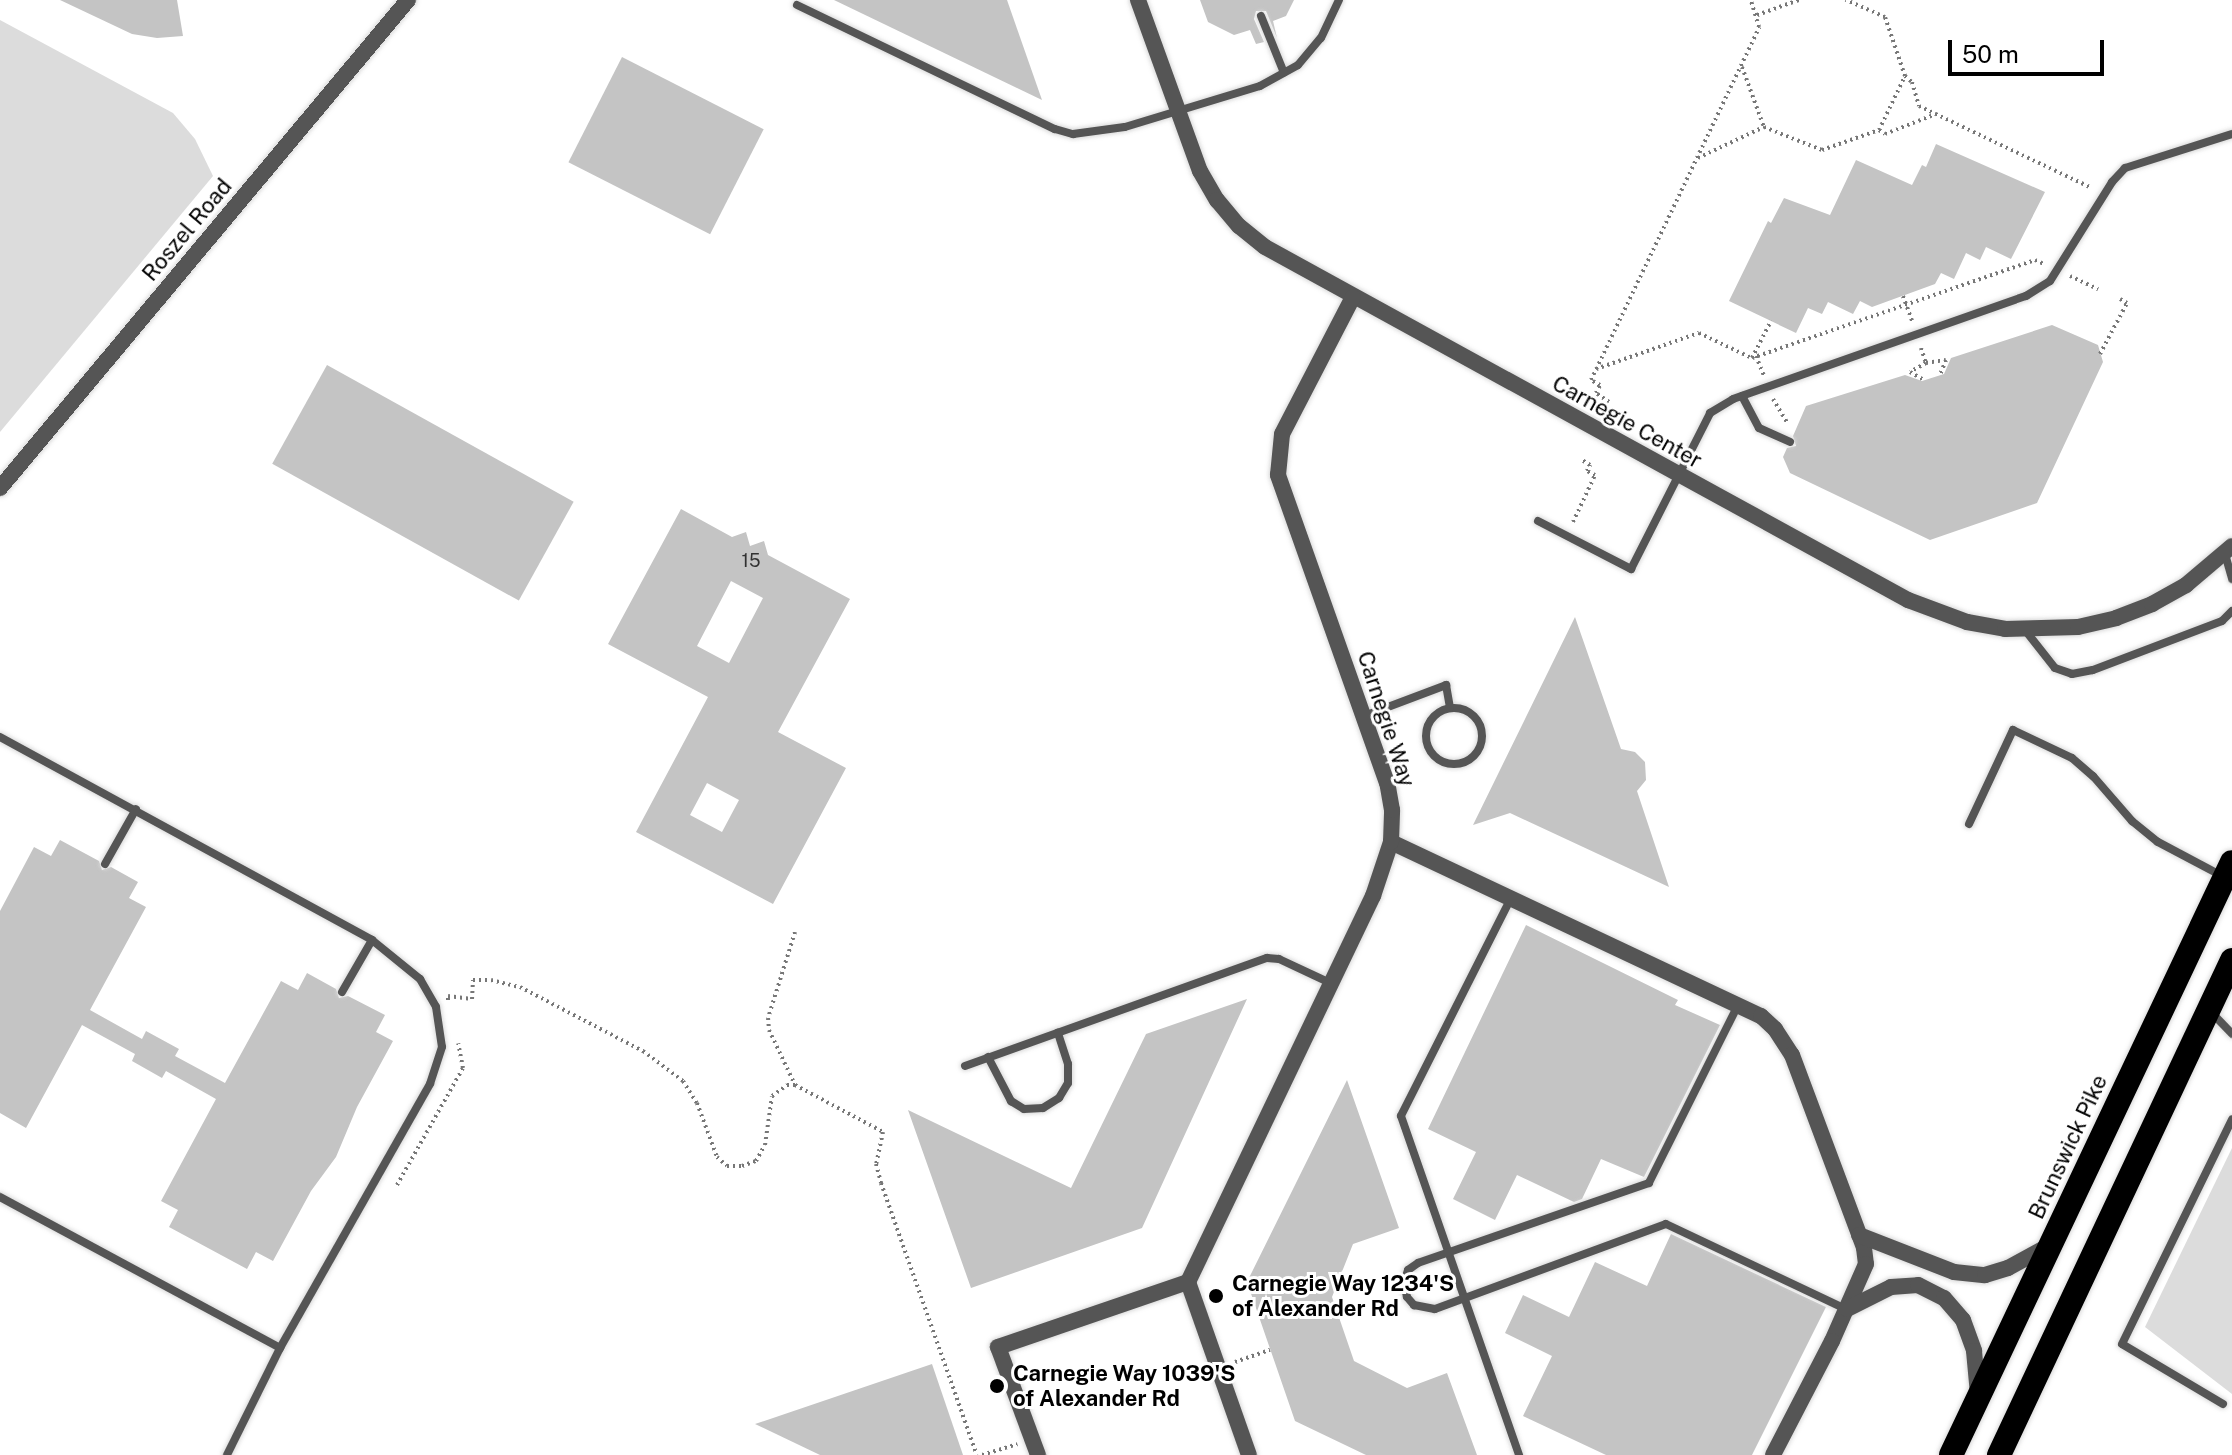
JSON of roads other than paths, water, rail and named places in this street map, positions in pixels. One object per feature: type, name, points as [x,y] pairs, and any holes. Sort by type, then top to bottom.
[{"type":"highway","name":"Brunswick Pike","points":[[1951,1455],[2228,869]]},
{"type":"highway","points":[[1999,1455],[2232,960]]},
{"type":"street","name":"Roszel Road","points":[[0,488],[408,0]]},
{"type":"street","name":"Carnegie Center","points":[[1138,0],[1200,171],[1217,200],[1239,226],[1265,247],[1930,610],[1967,622],[2024,629],[2078,627],[2116,618],[2186,585],[2228,550]]},
{"type":"street","name":"Carnegie Way","points":[[1188,1282],[1328,982],[1373,896],[1391,842],[1392,810],[1387,783],[1283,490],[1278,455],[1282,434],[1353,297]]},
{"type":"street","points":[[1391,842],[1738,1005],[1768,1022],[1792,1055],[1859,1235],[1866,1264],[1847,1309],[1773,1455]]},
{"type":"street","points":[[1859,1235],[1954,1272],[1985,1275],[2008,1268],[2050,1245]]},
{"type":"street","points":[[1035,1447],[998,1347],[1188,1282],[1249,1455]]},
{"type":"street","points":[[1847,1309],[1891,1287],[1918,1285],[1944,1298],[1963,1320],[1974,1351],[1979,1397]]},
{"type":"lane","points":[[797,5],[1055,129],[1073,134],[1099,133],[1260,86],[1298,65],[1321,38],[1339,0]]},
{"type":"lane","points":[[1261,16],[1284,73]]},
{"type":"lane","points":[[1538,521],[1631,569],[1710,413],[1742,396],[2026,296],[2050,281],[2104,194],[2125,168],[2232,134]]},
{"type":"lane","points":[[1742,396],[1759,428],[1790,442]]},
{"type":"lane","points":[[2228,550],[2232,579]]},
{"type":"lane","points":[[2024,629],[2055,668],[2072,674],[2093,670],[2222,621],[2232,611]]},
{"type":"lane","points":[[1363,716],[1446,685],[1450,708]]},
{"type":"lane","points":[[1450,708],[1469,712],[1481,726],[1482,735],[1476,753],[1461,763],[1443,761],[1430,749],[1427,741],[1429,723],[1450,708]]},
{"type":"lane","points":[[1969,824],[2013,730],[2072,758],[2093,776],[2132,821],[2158,842],[2228,869]]},
{"type":"lane","points":[[0,737],[372,940],[404,965],[426,988],[438,1017],[441,1058],[430,1084],[280,1348],[227,1455]]},
{"type":"lane","points":[[105,864],[136,809]]},
{"type":"lane","points":[[1511,898],[1401,1116],[1519,1455]]},
{"type":"lane","points":[[342,992],[372,940]]},
{"type":"lane","points":[[965,1066],[1267,958],[1279,959],[1328,982]]},
{"type":"lane","points":[[1738,1005],[1649,1183],[1448,1252],[1408,1270],[1404,1283],[1407,1297],[1425,1310],[1666,1224],[1847,1309]]},
{"type":"lane","points":[[2209,1009],[2232,1034]]},
{"type":"lane","points":[[988,1057],[1011,1101],[1024,1109],[1043,1108],[1059,1098],[1068,1083],[1068,1064],[1058,1033]]},
{"type":"lane","points":[[2223,1404],[2122,1344],[2232,1119]]},
{"type":"lane","points":[[0,1197],[280,1348]]},
{"type":"place","name":"Carnegie Way 1234'S of Alexander Rd","points":[[1216,1296]]},
{"type":"place","name":"Carnegie Way 1039'S of Alexander Rd","points":[[997,1386]]}]
